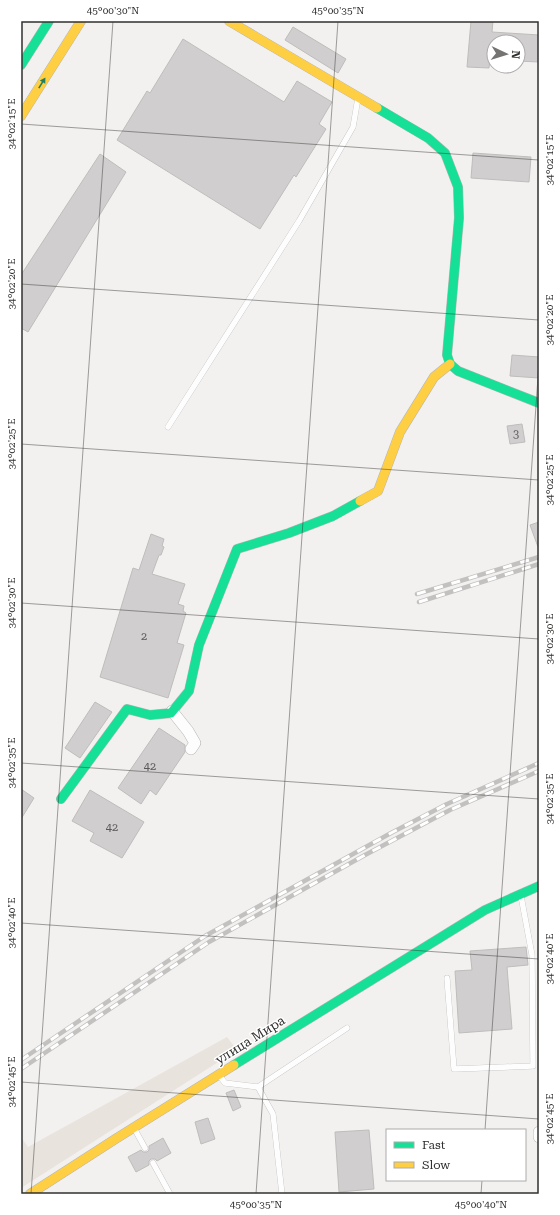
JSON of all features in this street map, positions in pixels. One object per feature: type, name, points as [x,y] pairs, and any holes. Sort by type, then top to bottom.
[{"type":"street","points":[[21,65],[49,21]]},
{"type":"street","points":[[21,116],[81,21]]},
{"type":"street","points":[[229,21],[428,138],[445,153],[458,187],[459,218],[447,355],[450,364],[458,371],[539,403]]},
{"type":"street","points":[[61,799],[126,709],[150,715],[171,713],[189,692],[199,645],[237,549],[289,533],[333,516],[378,491],[400,432],[434,377],[450,364]]},
{"type":"street","points":[[172,711],[188,731],[195,743],[191,749]]},
{"type":"street","name":"улица Мира","points":[[30,1194],[218,1075],[485,910],[539,886]]},
{"type":"street","points":[[539,1132],[539,1137]]},
{"type":"lane","points":[[40,21],[41,34]]},
{"type":"lane","points":[[168,427],[303,215],[353,127],[358,98]]},
{"type":"lane","points":[[448,978],[454,1069],[533,1066],[532,955],[520,894]]},
{"type":"lane","points":[[218,1075],[225,1083],[258,1087],[347,1028]]},
{"type":"lane","points":[[258,1087],[273,1114],[282,1194]]},
{"type":"lane","points":[[134,1128],[145,1148]]},
{"type":"lane","points":[[153,1163],[170,1194]]},
{"type":"shaded area","points":[[227,1037],[237,1050],[21,1188],[21,1137],[28,1147]]},
{"type":"building","points":[[471,21],[493,21],[492,32],[523,34],[486,34],[486,68],[467,67]]},
{"type":"building","points":[[293,27],[346,59],[338,73],[285,40]]},
{"type":"building","points":[[526,34],[539,35],[539,62],[526,61]]},
{"type":"building","points":[[183,39],[284,102],[297,81],[332,102],[319,124],[326,129],[296,177],[294,175],[260,229],[117,140],[147,91],[150,93]]},
{"type":"building","points":[[473,153],[531,157],[529,182],[471,178]]},
{"type":"building","points":[[100,154],[126,172],[28,332],[21,328],[21,275]]},
{"type":"building","points":[[512,355],[539,357],[539,378],[510,376]]},
{"type":"building","points":[[522,424],[525,442],[510,444],[507,426]]},
{"type":"building","points":[[539,522],[539,547],[538,547],[530,525]]},
{"type":"building","points":[[151,534],[164,539],[162,546],[164,547],[161,555],[159,555],[152,574],[185,584],[178,604],[184,606],[183,611],[186,613],[177,643],[184,645],[168,698],[100,677],[133,568],[139,570]]},
{"type":"building","points":[[95,702],[112,712],[80,758],[65,748]]},
{"type":"building","points":[[159,728],[185,745],[185,752],[156,795],[150,790],[141,804],[118,788]]},
{"type":"building","points":[[21,789],[34,798],[21,819]]},
{"type":"building","points":[[90,790],[144,822],[122,858],[90,841],[94,833],[72,821]]},
{"type":"building","points":[[526,947],[528,965],[507,967],[512,1029],[459,1033],[455,971],[472,970],[470,951]]},
{"type":"building","points":[[234,1090],[241,1107],[233,1111],[226,1093]]},
{"type":"building","points":[[208,1118],[215,1139],[201,1144],[195,1122]]},
{"type":"building","points":[[369,1130],[374,1189],[339,1192],[335,1132]]},
{"type":"building","points":[[163,1138],[171,1153],[157,1161],[155,1159],[151,1159],[149,1161],[149,1165],[136,1172],[128,1157],[141,1150],[143,1152],[147,1152],[149,1150],[149,1146]]},
{"type":"railway","points":[[417,594],[539,557]]},
{"type":"railway","points":[[419,602],[539,564]]},
{"type":"railway","points":[[21,1060],[205,936],[391,833],[447,804],[539,763]]},
{"type":"railway","points":[[21,1069],[209,942],[365,855],[450,810],[539,771]]},
{"type":"traffic: fast","points":[[21,65],[49,21]]},
{"type":"traffic: fast","points":[[377,108],[428,138],[445,153],[458,187],[459,218],[447,355],[450,364],[458,371],[539,403]]},
{"type":"traffic: fast","points":[[61,799],[127,709],[150,715],[171,713],[189,691],[199,645],[237,549],[289,533],[333,516],[360,501]]},
{"type":"traffic: fast","points":[[234,1065],[485,910],[539,886]]},
{"type":"traffic: slow","points":[[21,116],[81,21]]},
{"type":"traffic: slow","points":[[229,21],[377,108]]},
{"type":"traffic: slow","points":[[360,501],[378,491],[400,432],[434,377],[450,364]]},
{"type":"traffic: slow","points":[[30,1194],[234,1065]]}]
